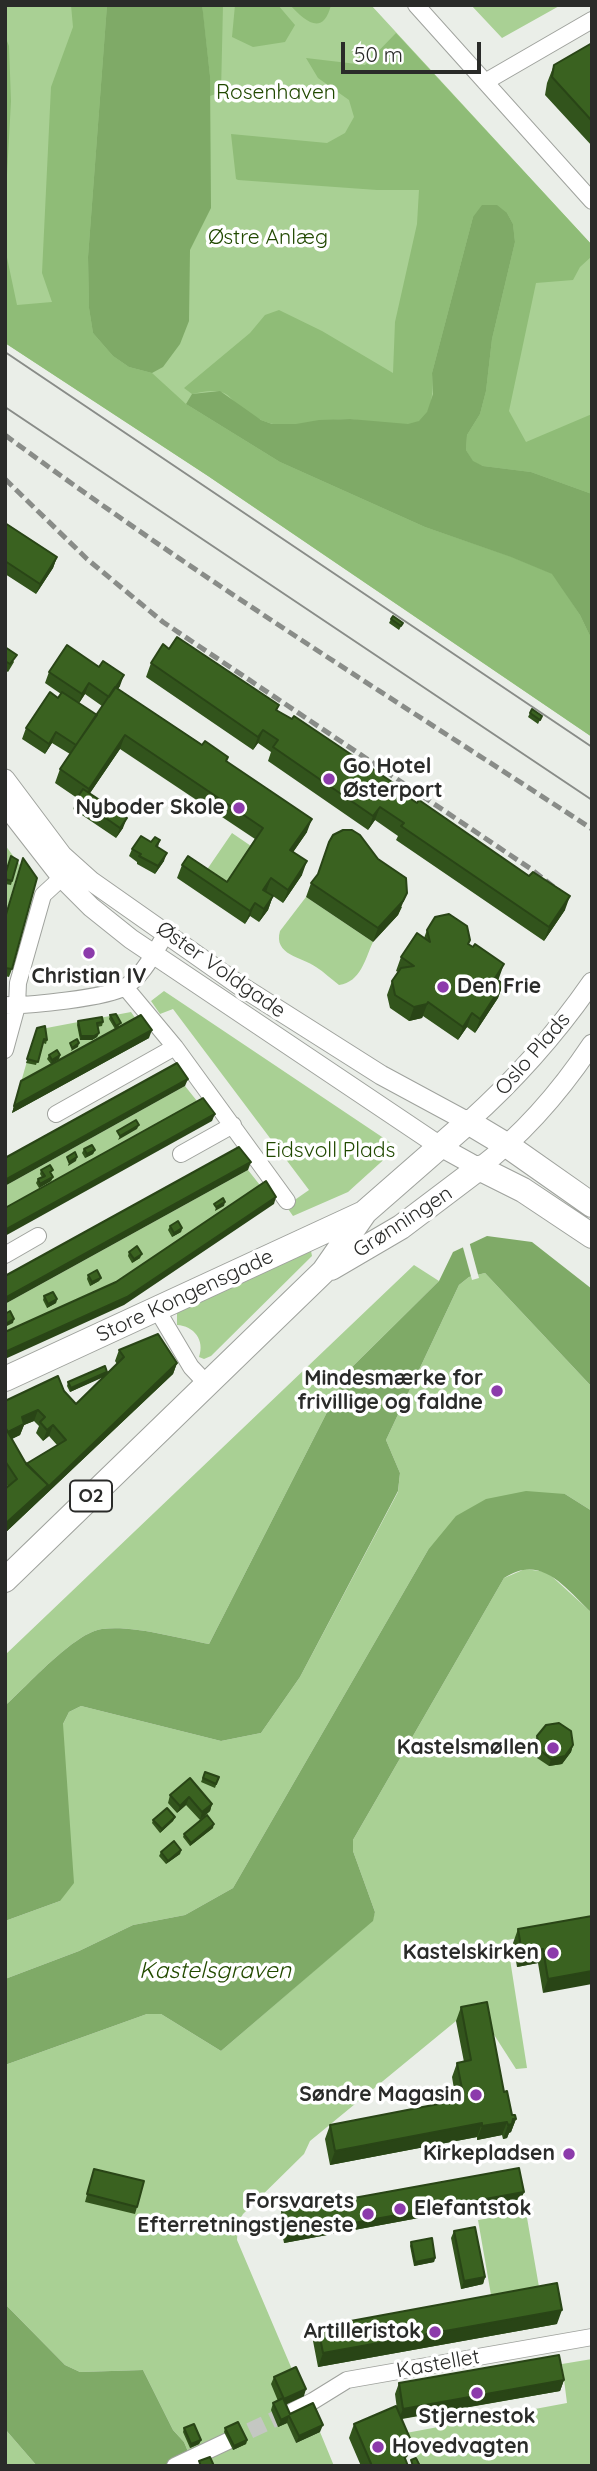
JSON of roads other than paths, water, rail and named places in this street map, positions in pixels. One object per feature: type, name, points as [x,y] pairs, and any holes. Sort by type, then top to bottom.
[{"type":"main road","points":[[468,1122],[508,1146],[592,1205]]},
{"type":"main road","name":"O2","points":[[441,1147],[468,1122]]},
{"type":"main road","name":"Grønningen","points":[[5,1580],[324,1271],[365,1212],[441,1147]]},
{"type":"main road","points":[[479,1168],[523,1190],[592,1236]]},
{"type":"main road","name":"Grønningen","points":[[324,1271],[401,1227],[479,1168]]},
{"type":"main road","name":"Store Kongensgade","points":[[5,1379],[365,1212]]},
{"type":"street","points":[[425,9],[485,82],[592,201]]},
{"type":"street","points":[[485,82],[592,20]]},
{"type":"street","name":"Øster Voldgade","points":[[5,779],[91,907],[153,954],[441,1147],[479,1168]]},
{"type":"street","name":"Øster Voldgade","points":[[5,805],[67,872],[381,1075],[468,1122]]},
{"type":"street","points":[[5,1051],[11,1005],[43,895],[67,872]]},
{"type":"street","points":[[11,1005],[39,1005],[125,987],[166,934]]},
{"type":"street","name":"Oslo Plads","points":[[468,1122],[508,1085],[555,1032],[592,982]]},
{"type":"street","points":[[125,987],[175,1047],[287,1201]]},
{"type":"street","name":"Oslo Plads","points":[[479,1168],[508,1146],[537,1118],[592,1044]]},
{"type":"street","points":[[56,1114],[175,1047]]},
{"type":"street","points":[[181,1154],[233,1125]]},
{"type":"street","points":[[5,1255],[38,1236]]},
{"type":"street","points":[[156,1308],[191,1367],[207,1384]]},
{"type":"street","name":"Kastellet","points":[[293,2411],[313,2402],[347,2380],[592,2337]]},
{"type":"street","points":[[174,2466],[228,2441]]},
{"type":"water","points":[[107,5],[202,5],[203,12],[210,76],[211,208],[190,250],[189,321],[180,344],[163,367],[152,373],[129,367],[113,356],[93,333],[89,308],[88,257]]},
{"type":"water","points":[[482,205],[497,205],[507,213],[513,224],[515,242],[492,339],[486,391],[480,414],[467,435],[466,450],[473,461],[483,466],[531,472],[592,494],[592,640],[580,615],[552,574],[425,527],[280,462],[186,404],[192,394],[220,391],[261,420],[272,424],[350,419],[408,424],[419,421],[427,412],[433,394],[432,373],[473,217]]},
{"type":"water","points":[[487,1236],[532,1242],[592,1289],[592,1387],[485,1273],[469,1277],[459,1285],[386,1440],[400,1473],[398,1491],[300,1677],[261,1733],[221,1741],[81,1706],[69,1712],[63,1724],[74,1883],[60,1901],[5,1921],[5,1706],[65,1650],[91,1632],[114,1628],[141,1630],[209,1644],[348,1371],[439,1281],[453,1252]]},
{"type":"water","name":"Kastelsgraven","points":[[526,1491],[565,1494],[592,1511],[592,1613],[562,1584],[541,1571],[518,1571],[504,1578],[353,1840],[353,1851],[375,1912],[373,1921],[221,2051],[161,2014],[147,2014],[5,2065],[5,1979],[79,1951],[133,1925],[185,1915],[233,1888],[428,1550],[456,1516],[486,1499]]},
{"type":"water","points":[[5,2304],[65,2365],[80,2372],[143,2370],[173,2430],[184,2442],[194,2466],[37,2466],[5,2429]]},
{"type":"tunnel","points":[[228,2441],[292,2411]]},
{"type":"tram line","points":[[5,352],[592,747]]},
{"type":"tram line","points":[[5,407],[592,800]]},
{"type":"railway","points":[[5,435],[222,587],[592,829]]},
{"type":"railway","points":[[5,479],[87,559],[163,622],[531,869],[559,891]]},
{"type":"place","name":"Go Hotel Østerport","points":[[329,779]]},
{"type":"place","name":"Nyboder Skole","points":[[239,808]]},
{"type":"place","name":"Christian IV","points":[[89,953]]},
{"type":"place","name":"Den Frie","points":[[443,987]]},
{"type":"place","name":"Mindesmærke for frivillige og faldne","points":[[497,1391]]},
{"type":"place","name":"Kastelsmøllen","points":[[553,1748]]},
{"type":"place","name":"Kastelskirken","points":[[553,1953]]},
{"type":"place","name":"Søndre Magasin","points":[[476,2095]]},
{"type":"place","name":"Kirkepladsen","points":[[569,2154]]},
{"type":"place","name":"Elefantstok","points":[[400,2209]]},
{"type":"place","name":"Forsvarets Efterretningstjeneste","points":[[368,2214]]},
{"type":"place","name":"Artilleristok","points":[[435,2332]]},
{"type":"place","name":"Stjernestok","points":[[477,2393]]},
{"type":"place","name":"Hovedvagten","points":[[378,2447]]},
{"type":"park label","name":"Rosenhaven","points":[[276,93]]},
{"type":"park label","name":"Østre Anlæg","points":[[268,238]]},
{"type":"park label","name":"Eidsvoll Plads","points":[[330,1151]]}]
